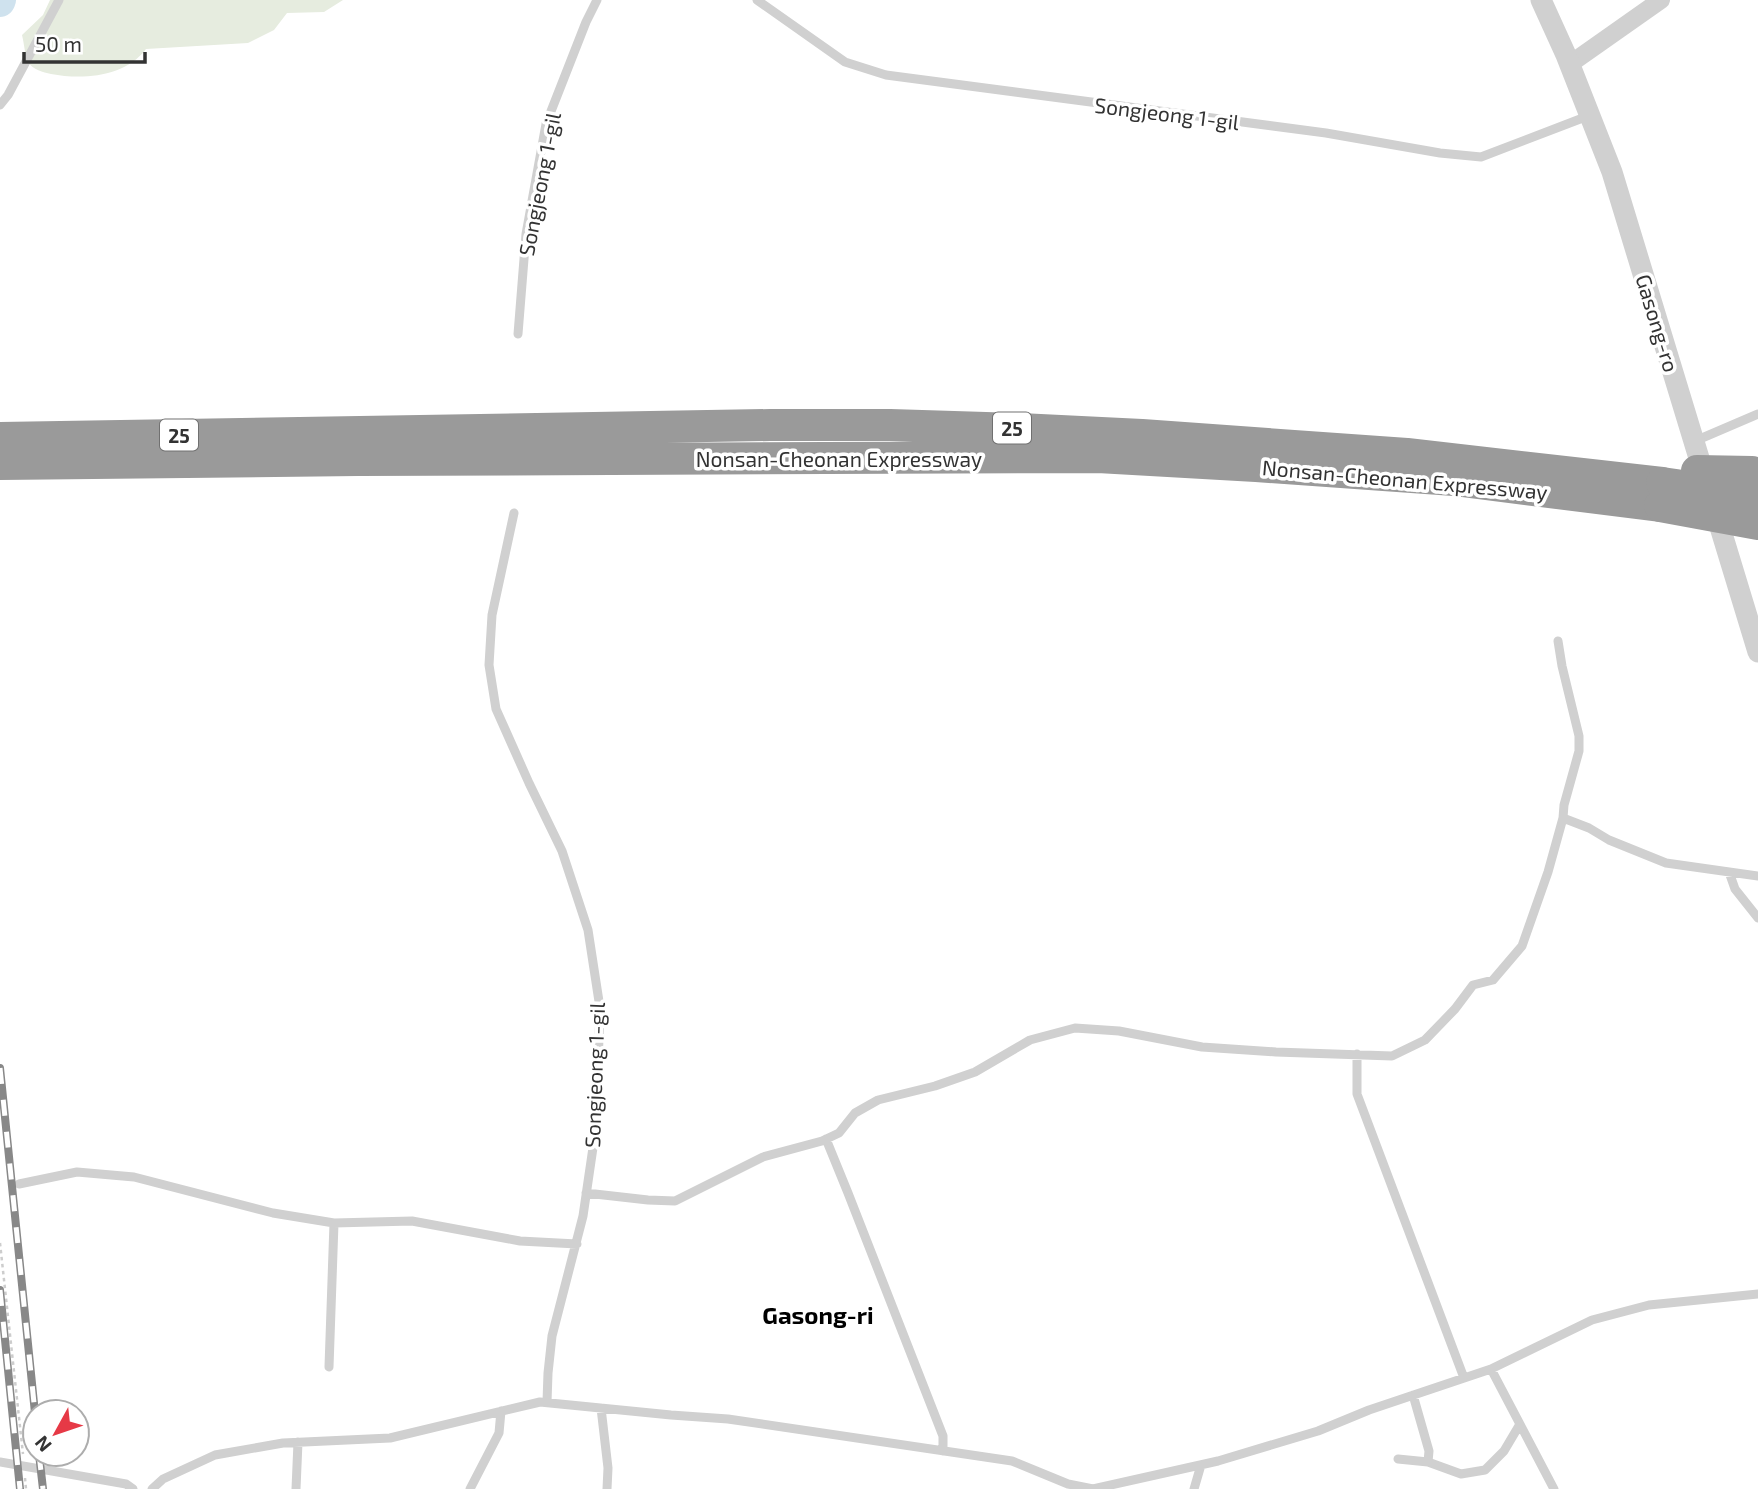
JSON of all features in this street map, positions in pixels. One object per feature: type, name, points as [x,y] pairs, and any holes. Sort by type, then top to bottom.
[{"type":"highway","name":"Nonsan-Cheonan Expressway","points":[[0,464],[770,425],[1020,429],[1407,454],[1556,470],[1660,486],[1758,523]]},
{"type":"highway","name":"Nonsan-Cheonan Expressway","points":[[0,438],[1098,457],[1454,480],[1660,486],[1756,480]]},
{"type":"street","name":"Gasong-ro","points":[[1541,0],[1570,64],[1612,172],[1758,652]]},
{"type":"street","points":[[1570,64],[1661,0]]},
{"type":"lane","points":[[0,104],[8,95],[59,0]]},
{"type":"lane","name":"Songjeong 1-gil","points":[[518,334],[526,234],[546,124],[597,0]]},
{"type":"lane","name":"Songjeong 1-gil","points":[[757,0],[845,62],[887,75],[1326,133],[1440,153],[1481,157],[1590,115]]},
{"type":"lane","points":[[1695,442],[1758,414]]},
{"type":"lane","name":"Songjeong 1-gil","points":[[514,513],[492,615],[489,665],[496,709],[562,852],[588,930],[600,1008],[596,1128],[577,1244],[552,1336],[547,1402]]},
{"type":"lane","points":[[586,1193],[675,1201],[763,1157],[839,1133],[855,1113],[878,1100],[975,1072],[1030,1040],[1075,1028],[1119,1031],[1202,1047],[1392,1056],[1425,1040],[1455,1009],[1473,985],[1493,980],[1522,946],[1548,872],[1563,818],[1579,736],[1558,641]]},
{"type":"lane","points":[[1563,818],[1666,863],[1758,876]]},
{"type":"lane","points":[[1729,872],[1735,889],[1758,918]]},
{"type":"lane","points":[[1357,1054],[1357,1094],[1464,1378]]},
{"type":"lane","points":[[826,1139],[943,1436],[943,1451]]},
{"type":"lane","points":[[19,1184],[77,1172],[134,1177],[273,1213],[334,1223],[411,1221],[520,1241],[577,1244]]},
{"type":"lane","points":[[329,1367],[334,1223]]},
{"type":"lane","points":[[152,1489],[163,1479],[215,1455],[283,1443],[390,1438],[547,1402],[728,1419],[1012,1461],[1068,1484],[1093,1489],[1201,1465],[1318,1431],[1369,1410],[1491,1368],[1592,1320],[1649,1305],[1758,1294]]},
{"type":"lane","points":[[1491,1368],[1554,1489]]},
{"type":"lane","points":[[1413,1395],[1429,1451],[1428,1462]]},
{"type":"lane","points":[[601,1408],[608,1468],[607,1489]]},
{"type":"lane","points":[[470,1489],[499,1433],[501,1411]]},
{"type":"lane","points":[[1398,1459],[1428,1462],[1461,1474],[1485,1471],[1504,1451],[1520,1424]]},
{"type":"lane","points":[[296,1489],[298,1442]]},
{"type":"lane","points":[[0,1462],[21,1466]]},
{"type":"lane","points":[[1194,1489],[1201,1465]]},
{"type":"lane","points":[[35,1468],[126,1484],[133,1489]]},
{"type":"path","points":[[0,1243],[21,1438]]},
{"type":"path","points":[[24,1468],[26,1489]]},
{"type":"shaded area","points":[[50,0],[343,0],[324,12],[287,13],[274,30],[248,43],[146,49],[127,66],[115,71],[76,77],[51,74],[33,67],[28,62],[22,35],[43,15]]},
{"type":"railway","points":[[0,1068],[33,1398]]},
{"type":"railway","points":[[0,1290],[20,1489]]},
{"type":"railway","points":[[41,1468],[43,1489]]},
{"type":"district","name":"Gasong-ri","points":[[818,1314]]}]
